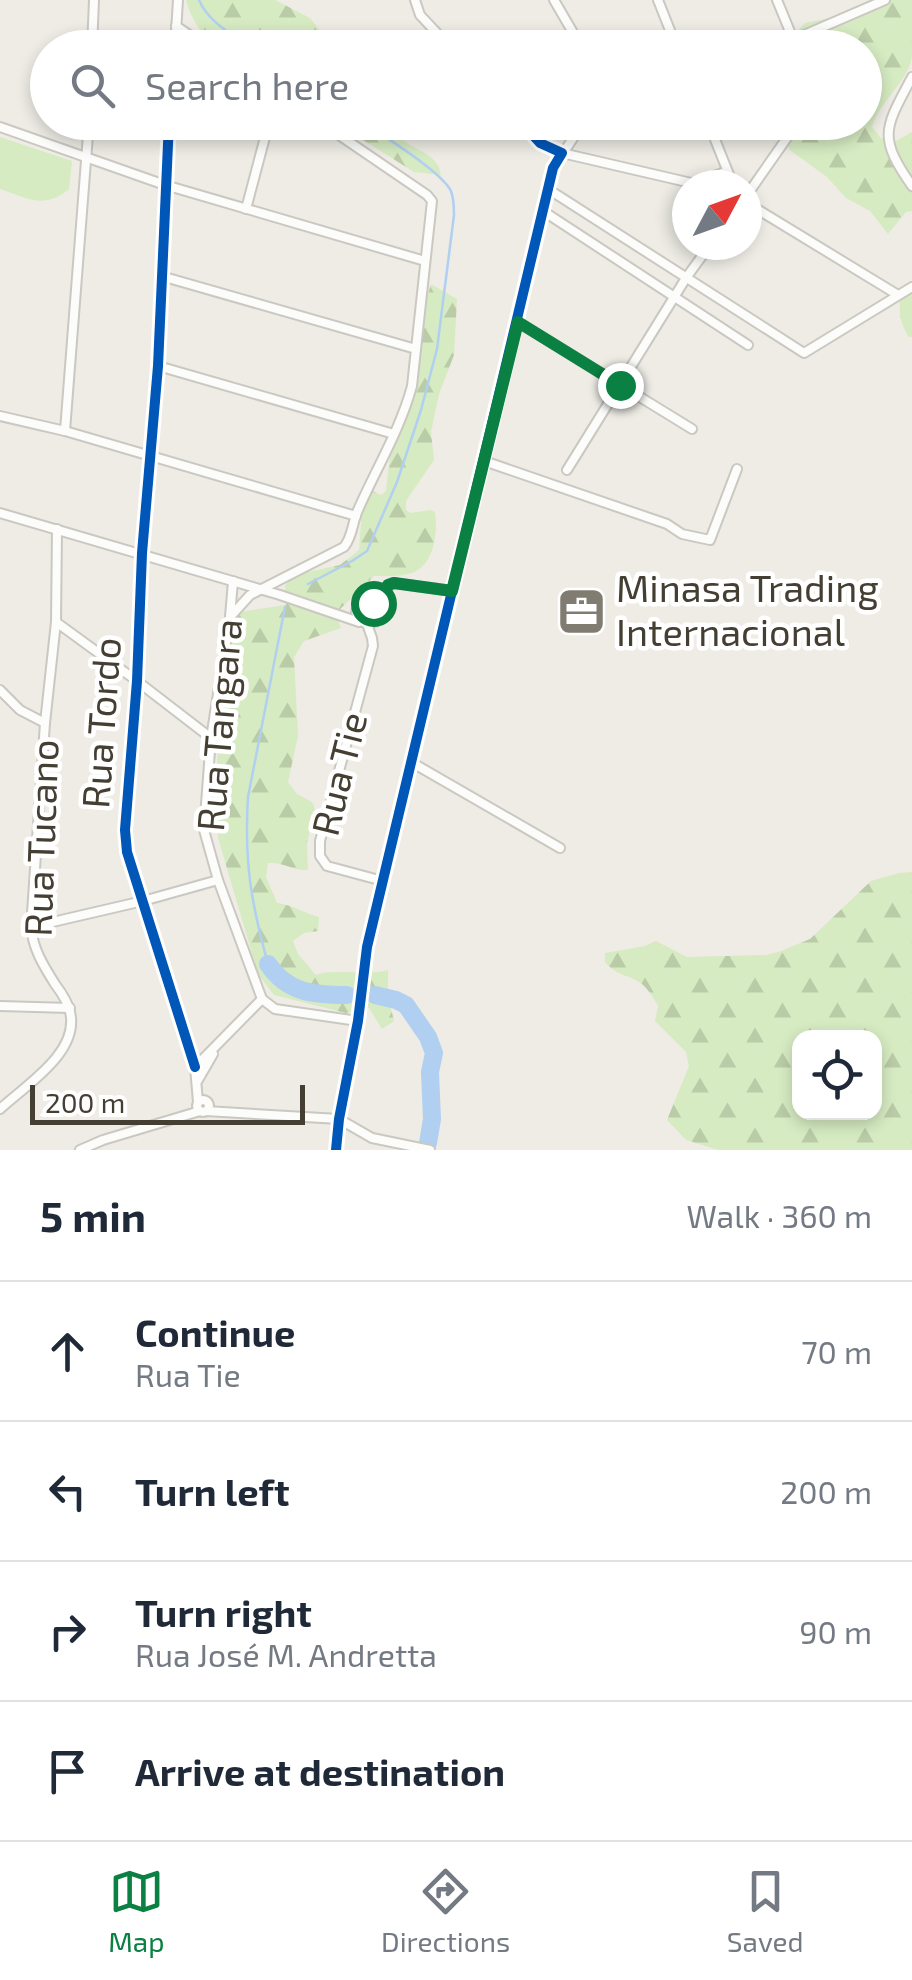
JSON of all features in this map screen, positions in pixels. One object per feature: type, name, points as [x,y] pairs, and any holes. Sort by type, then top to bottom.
[{"type":"street","points":[[93,30],[94,0]]},
{"type":"street","points":[[176,30],[178,0]]},
{"type":"street","points":[[415,0],[420,15],[434,30]]},
{"type":"street","points":[[554,0],[572,30]]},
{"type":"street","points":[[658,0],[670,30]]},
{"type":"street","points":[[777,0],[790,30]]},
{"type":"street","points":[[815,30],[884,0]]},
{"type":"street","points":[[176,26],[182,30]]},
{"type":"street","points":[[912,77],[889,122],[888,143],[912,186]]},
{"type":"street","points":[[0,127],[30,138]]},
{"type":"street","points":[[36,140],[165,185],[426,261]]},
{"type":"street","points":[[65,431],[88,140]]},
{"type":"street","name":"Rua Tordo","points":[[168,140],[158,366],[125,830],[126,852],[195,1067],[203,1106]]},
{"type":"street","points":[[246,209],[264,140]]},
{"type":"street","points":[[230,617],[260,589],[344,547],[405,412],[412,386],[432,201],[347,140]]},
{"type":"street","points":[[538,140],[562,153],[672,178]]},
{"type":"street","points":[[336,1150],[366,948],[553,168],[571,140]]},
{"type":"street","points":[[715,140],[727,170]]},
{"type":"street","points":[[762,179],[787,140]]},
{"type":"street","points":[[718,170],[723,160]]},
{"type":"street","points":[[548,189],[804,353],[912,287]]},
{"type":"street","points":[[762,208],[898,295]]},
{"type":"street","points":[[543,211],[748,345]]},
{"type":"street","points":[[567,470],[699,260]]},
{"type":"street","points":[[161,276],[416,349]]},
{"type":"street","points":[[518,322],[692,429]]},
{"type":"street","points":[[158,366],[394,434]]},
{"type":"street","points":[[0,416],[65,431],[356,516]]},
{"type":"street","points":[[484,461],[667,524],[682,534],[710,540],[737,469]]},
{"type":"street","points":[[0,513],[142,553],[365,624],[375,622],[388,585]]},
{"type":"street","name":"Rua Tucano","points":[[57,529],[56,622],[31,927],[33,944],[70,1008]]},
{"type":"street","points":[[280,595],[285,576]]},
{"type":"street","name":"Rua Tangara","points":[[233,581],[211,738],[204,830],[262,999]]},
{"type":"street","points":[[365,624],[357,616],[361,605],[388,585],[452,591]]},
{"type":"street","points":[[332,613],[373,603],[378,610]]},
{"type":"street","points":[[56,622],[211,738]]},
{"type":"street","name":"Rua Tie","points":[[365,624],[372,646],[324,824],[320,856],[328,866],[383,881]]},
{"type":"street","points":[[0,690],[20,710],[45,723]]},
{"type":"street","points":[[412,762],[560,848]]},
{"type":"street","points":[[31,927],[218,880]]},
{"type":"street","points":[[195,1067],[262,999],[276,1009],[358,1021]]},
{"type":"street","points":[[0,1006],[70,1008],[72,1026],[58,1057],[0,1108]]},
{"type":"street","points":[[198,1081],[221,1042]]},
{"type":"street","points":[[187,1045],[209,1052]]},
{"type":"street","points":[[82,1149],[203,1106],[219,1113],[339,1119],[372,1138],[430,1150]]},
{"type":"green space","points":[[186,0],[275,0],[310,18],[319,30],[200,30]]},
{"type":"green space","points":[[877,0],[912,0],[912,57],[882,108],[882,30],[798,30],[805,23]]},
{"type":"green space","points":[[912,132],[912,211],[906,212],[888,234],[870,211],[846,198],[786,140],[882,138],[894,142]]},
{"type":"green space","points":[[0,137],[72,161],[69,189],[43,201],[0,189]]},
{"type":"green space","points":[[363,140],[403,140],[430,156],[441,175],[414,172]]},
{"type":"green space","points":[[431,284],[457,299],[454,355],[439,394],[431,432],[434,460],[406,501],[406,510],[411,513],[435,512],[432,549],[417,571],[400,576],[374,576],[335,614],[341,628],[304,641],[294,657],[298,736],[288,782],[315,809],[307,843],[308,870],[268,863],[266,877],[277,903],[319,917],[318,931],[304,933],[293,941],[298,954],[316,975],[388,970],[394,1021],[382,1029],[369,1008],[346,1013],[274,995],[258,974],[218,838],[217,761],[232,629],[240,612],[285,605],[285,586],[293,575],[340,565],[359,550],[363,496],[368,489],[381,495],[386,491],[390,456],[413,390],[418,325]]},
{"type":"green space","points":[[912,288],[909,337],[901,318],[900,297]]},
{"type":"green space","points":[[912,872],[912,1150],[718,1150],[686,1140],[667,1120],[689,1066],[686,1052],[655,1021],[658,1006],[647,989],[610,967],[605,962],[605,953],[656,941],[687,957],[767,955],[810,939],[871,881]]},
{"type":"waterway","points":[[199,0],[226,30]]},
{"type":"waterway","points":[[308,584],[367,551],[397,482],[437,349],[454,215],[452,194],[424,164],[389,140]]},
{"type":"waterway","points":[[268,964],[250,882],[248,797],[285,607]]},
{"type":"waterway","points":[[268,964],[293,987],[347,995]]},
{"type":"waterway","points":[[375,995],[406,1005],[434,1053],[428,1143]]},
{"type":"cycle path","points":[[168,140],[158,366],[125,830],[127,852],[195,1067]]},
{"type":"cycle path","points":[[336,1150],[367,947],[553,168],[562,153],[537,140]]},
{"type":"place","name":"Minasa Trading Internacional","points":[[581,611]]},
{"type":"route","points":[[373,603],[378,610],[388,585],[394,583],[452,591],[518,322],[620,385]]}]
